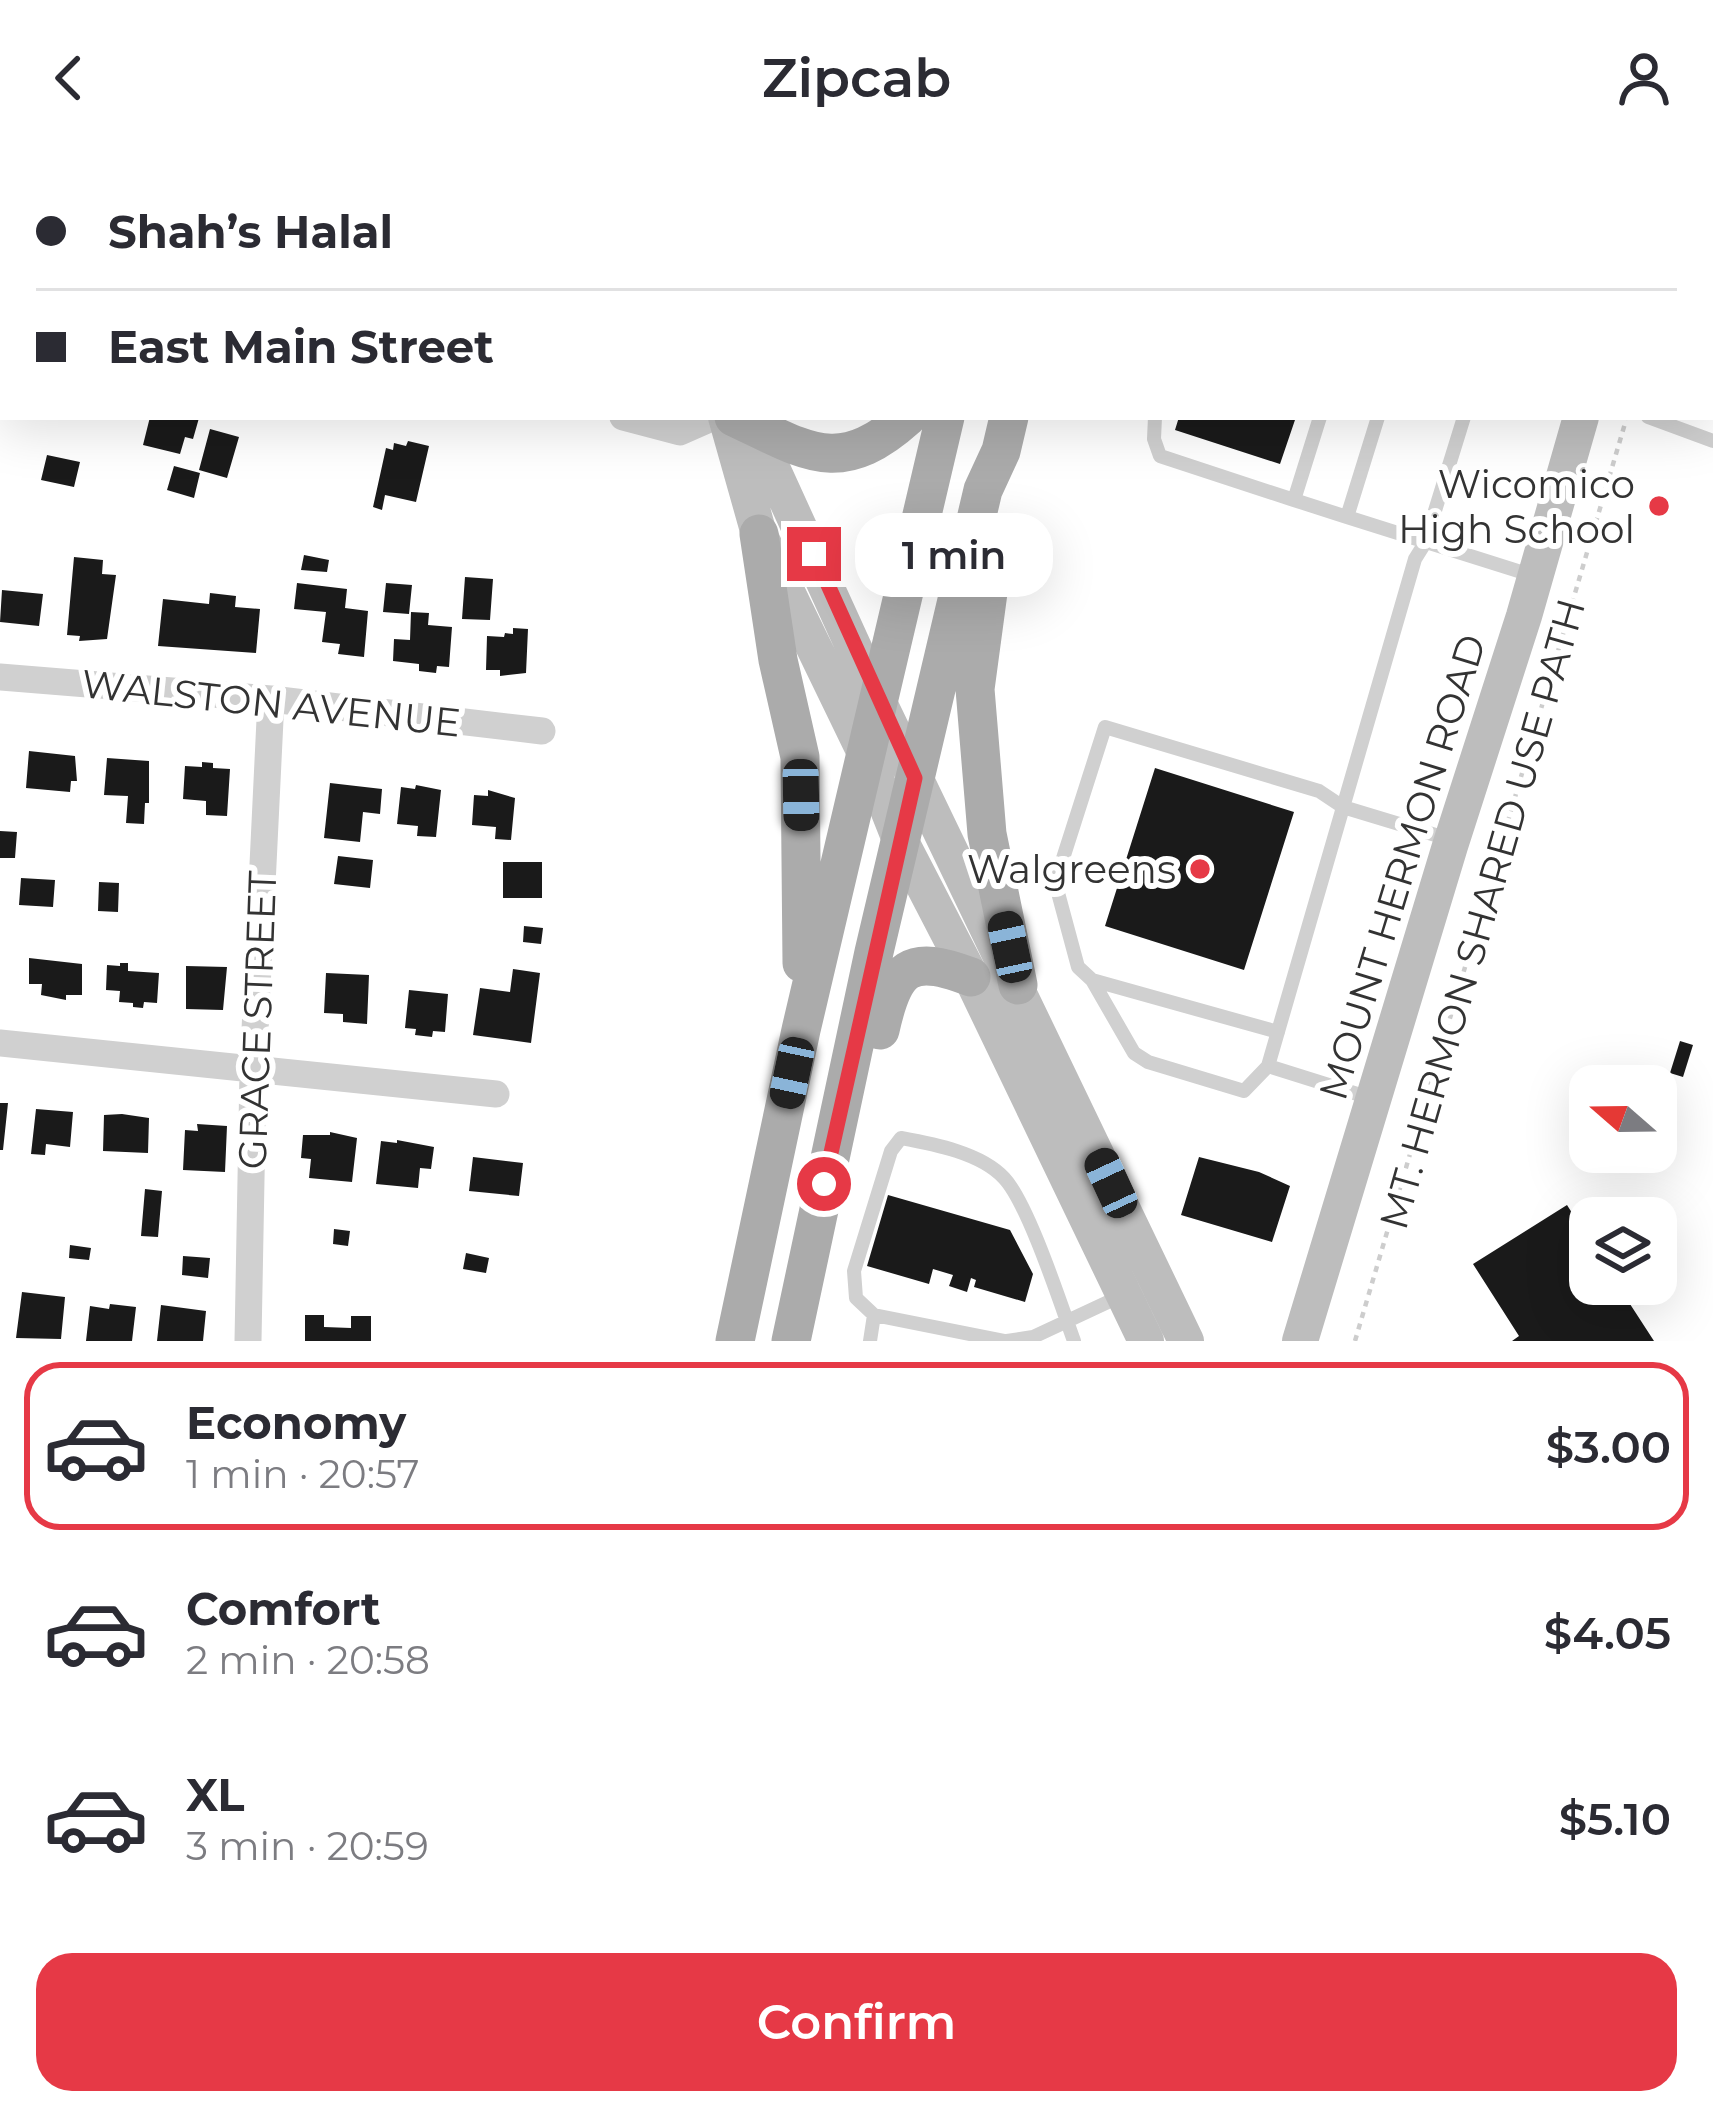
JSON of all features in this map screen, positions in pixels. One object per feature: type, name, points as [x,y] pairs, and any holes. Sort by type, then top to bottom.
[{"type":"main road","points":[[731,420],[759,535],[778,660],[800,757],[801,1030]]},
{"type":"main road","points":[[733,420],[762,446],[880,705],[1186,1341]]},
{"type":"main road","points":[[737,420],[831,455],[857,452],[904,420]]},
{"type":"main road","points":[[735,1341],[801,1030],[944,420]]},
{"type":"main road","name":"MOUNT HERMON ROAD","points":[[1298,1338],[1580,420]]},
{"type":"main road","points":[[791,1341],[915,778],[983,490],[1005,434]]},
{"type":"main road","points":[[1005,434],[1003,494],[976,689],[987,834],[1018,985]]},
{"type":"main road","points":[[759,535],[868,759],[901,840],[1146,1341]]},
{"type":"main road","points":[[832,1144],[871,1072],[886,1004],[901,972],[925,964],[971,977]]},
{"type":"street","points":[[634,420],[680,432],[707,420]]},
{"type":"street","name":"WALSTON AVENUE","points":[[0,677],[272,699],[542,731]]},
{"type":"street","name":"GRACE STREET","points":[[248,1341],[253,1071],[272,699]]},
{"type":"street","points":[[0,1043],[496,1094]]},
{"type":"lane","points":[[1155,420],[1160,456],[1535,577]]},
{"type":"lane","points":[[1294,500],[1319,420]]},
{"type":"lane","points":[[1347,517],[1377,420]]},
{"type":"lane","points":[[1452,840],[1343,807],[1319,791],[1105,727],[1058,874],[1058,889],[1078,967],[1092,980],[1134,1053],[1148,1062],[1244,1091],[1268,1066],[1278,1032],[1343,807],[1415,559],[1425,543],[1463,420]]},
{"type":"lane","points":[[1656,420],[1713,441]]},
{"type":"lane","points":[[1092,980],[1278,1032]]},
{"type":"lane","points":[[1268,1066],[1373,1099]]},
{"type":"lane","points":[[1074,1341],[1067,1322],[1022,1207],[1004,1178],[973,1158],[901,1138],[891,1151],[854,1270],[856,1298],[874,1315],[944,1335],[1026,1340],[1067,1322],[1123,1294]]},
{"type":"lane","points":[[870,1341],[874,1315]]},
{"type":"path","name":"MT. HERMON SHARED USE PATH","points":[[1355,1341],[1626,420]]},
{"type":"building","points":[[149,420],[198,420],[193,439],[185,437],[180,454],[143,445]]},
{"type":"building","points":[[1178,420],[1295,420],[1280,464],[1175,430]]},
{"type":"building","points":[[210,429],[239,437],[227,478],[199,470]]},
{"type":"building","points":[[408,441],[429,446],[416,502],[385,495],[382,510],[373,507],[386,448],[393,450],[394,443],[406,446]]},
{"type":"building","points":[[47,455],[80,462],[74,487],[41,480]]},
{"type":"building","points":[[174,466],[200,473],[194,498],[167,490]]},
{"type":"building","points":[[304,555],[329,560],[327,572],[301,570]]},
{"type":"building","points":[[74,557],[103,560],[102,574],[116,575],[107,639],[79,641],[80,636],[67,635]]},
{"type":"building","points":[[465,577],[493,579],[490,620],[462,619]]},
{"type":"building","points":[[297,583],[347,589],[345,608],[368,611],[364,657],[338,654],[340,644],[322,642],[326,612],[294,609]]},
{"type":"building","points":[[386,583],[412,585],[409,614],[383,612]]},
{"type":"building","points":[[2,590],[43,594],[39,626],[0,622]]},
{"type":"building","points":[[210,593],[236,596],[235,607],[260,609],[256,653],[158,646],[163,599],[209,604]]},
{"type":"building","points":[[411,612],[429,613],[428,625],[452,627],[449,667],[437,666],[436,673],[419,671],[419,664],[393,661],[394,639],[410,640]]},
{"type":"building","points":[[513,628],[528,629],[526,673],[500,676],[500,670],[486,670],[487,636],[504,637],[513,634]]},
{"type":"building","points":[[29,751],[75,756],[77,781],[71,781],[70,792],[26,788]]},
{"type":"building","points":[[107,758],[149,761],[144,824],[126,823],[128,796],[104,795]]},
{"type":"building","points":[[202,762],[230,769],[227,816],[206,815],[206,801],[183,799],[185,766],[202,767]]},
{"type":"building","name":"Walgreens","points":[[1155,768],[1294,812],[1244,970],[1105,926]]},
{"type":"building","points":[[330,783],[382,789],[380,814],[363,812],[360,842],[324,838]]},
{"type":"building","points":[[416,785],[441,790],[436,837],[417,836],[418,826],[397,824],[401,787],[415,789]]},
{"type":"building","points":[[488,790],[515,798],[511,840],[495,839],[496,827],[472,825],[474,795],[488,796]]},
{"type":"building","points":[[0,831],[17,832],[15,858],[0,858]]},
{"type":"building","points":[[338,856],[373,860],[370,888],[334,884]]},
{"type":"building","points":[[503,862],[542,862],[542,898],[503,898]]},
{"type":"building","points":[[21,878],[55,880],[53,907],[19,905]]},
{"type":"building","points":[[99,882],[119,883],[118,912],[98,911]]},
{"type":"building","points":[[524,926],[543,928],[541,944],[523,942]]},
{"type":"building","points":[[29,958],[82,964],[82,995],[66,995],[66,1000],[41,995],[42,984],[29,984]]},
{"type":"building","points":[[128,963],[128,971],[159,973],[157,1003],[133,1007],[133,1003],[119,1002],[120,991],[106,990],[107,965]]},
{"type":"building","points":[[186,966],[227,967],[223,1010],[186,1009]]},
{"type":"building","points":[[513,969],[540,973],[531,1043],[473,1035],[480,988],[510,992]]},
{"type":"building","points":[[326,973],[369,975],[367,1024],[343,1022],[343,1014],[324,1013]]},
{"type":"building","points":[[409,990],[448,994],[445,1032],[433,1031],[432,1037],[405,1028]]},
{"type":"building","points":[[1680,1041],[1693,1045],[1683,1077],[1672,1065]]},
{"type":"building","points":[[0,1103],[8,1103],[3,1150],[0,1150]]},
{"type":"building","points":[[36,1109],[73,1112],[70,1147],[46,1144],[45,1155],[31,1154]]},
{"type":"building","points":[[104,1115],[149,1118],[148,1153],[103,1151]]},
{"type":"building","points":[[197,1124],[227,1126],[225,1172],[183,1170],[185,1130],[198,1131]]},
{"type":"building","points":[[330,1132],[357,1138],[352,1182],[309,1178],[311,1159],[301,1158],[303,1135]]},
{"type":"building","points":[[381,1141],[434,1147],[431,1169],[420,1168],[418,1188],[376,1184]]},
{"type":"building","points":[[473,1157],[523,1163],[519,1196],[469,1191]]},
{"type":"building","points":[[1199,1157],[1259,1172],[1290,1186],[1272,1242],[1181,1215]]},
{"type":"building","points":[[145,1189],[162,1191],[158,1237],[141,1236]]},
{"type":"building","points":[[888,1195],[1010,1230],[1033,1274],[1025,1302],[974,1287],[976,1280],[971,1278],[967,1292],[949,1286],[953,1275],[933,1269],[929,1284],[867,1266]]},
{"type":"building","points":[[1567,1205],[1569,1305],[1631,1305],[1654,1341],[1512,1341],[1519,1336],[1473,1264]]},
{"type":"building","points":[[334,1229],[350,1231],[348,1246],[333,1244]]},
{"type":"building","points":[[70,1245],[91,1248],[89,1260],[69,1258]]},
{"type":"building","points":[[466,1253],[489,1258],[486,1273],[463,1269]]},
{"type":"building","points":[[183,1256],[210,1258],[208,1278],[182,1275]]},
{"type":"building","points":[[22,1292],[65,1297],[61,1339],[16,1338]]},
{"type":"building","points":[[110,1304],[136,1307],[132,1341],[86,1341],[90,1306],[109,1309]]},
{"type":"building","points":[[161,1305],[206,1311],[203,1341],[157,1341]]},
{"type":"building","points":[[305,1315],[324,1315],[324,1327],[351,1328],[351,1316],[371,1316],[371,1341],[305,1341]]},
{"type":"place","name":"Wicomico High School","points":[[1659,506]]},
{"type":"place","name":"Walgreens","points":[[1200,869]]},
{"type":"route","points":[[814,554],[915,778],[824,1184]]}]
